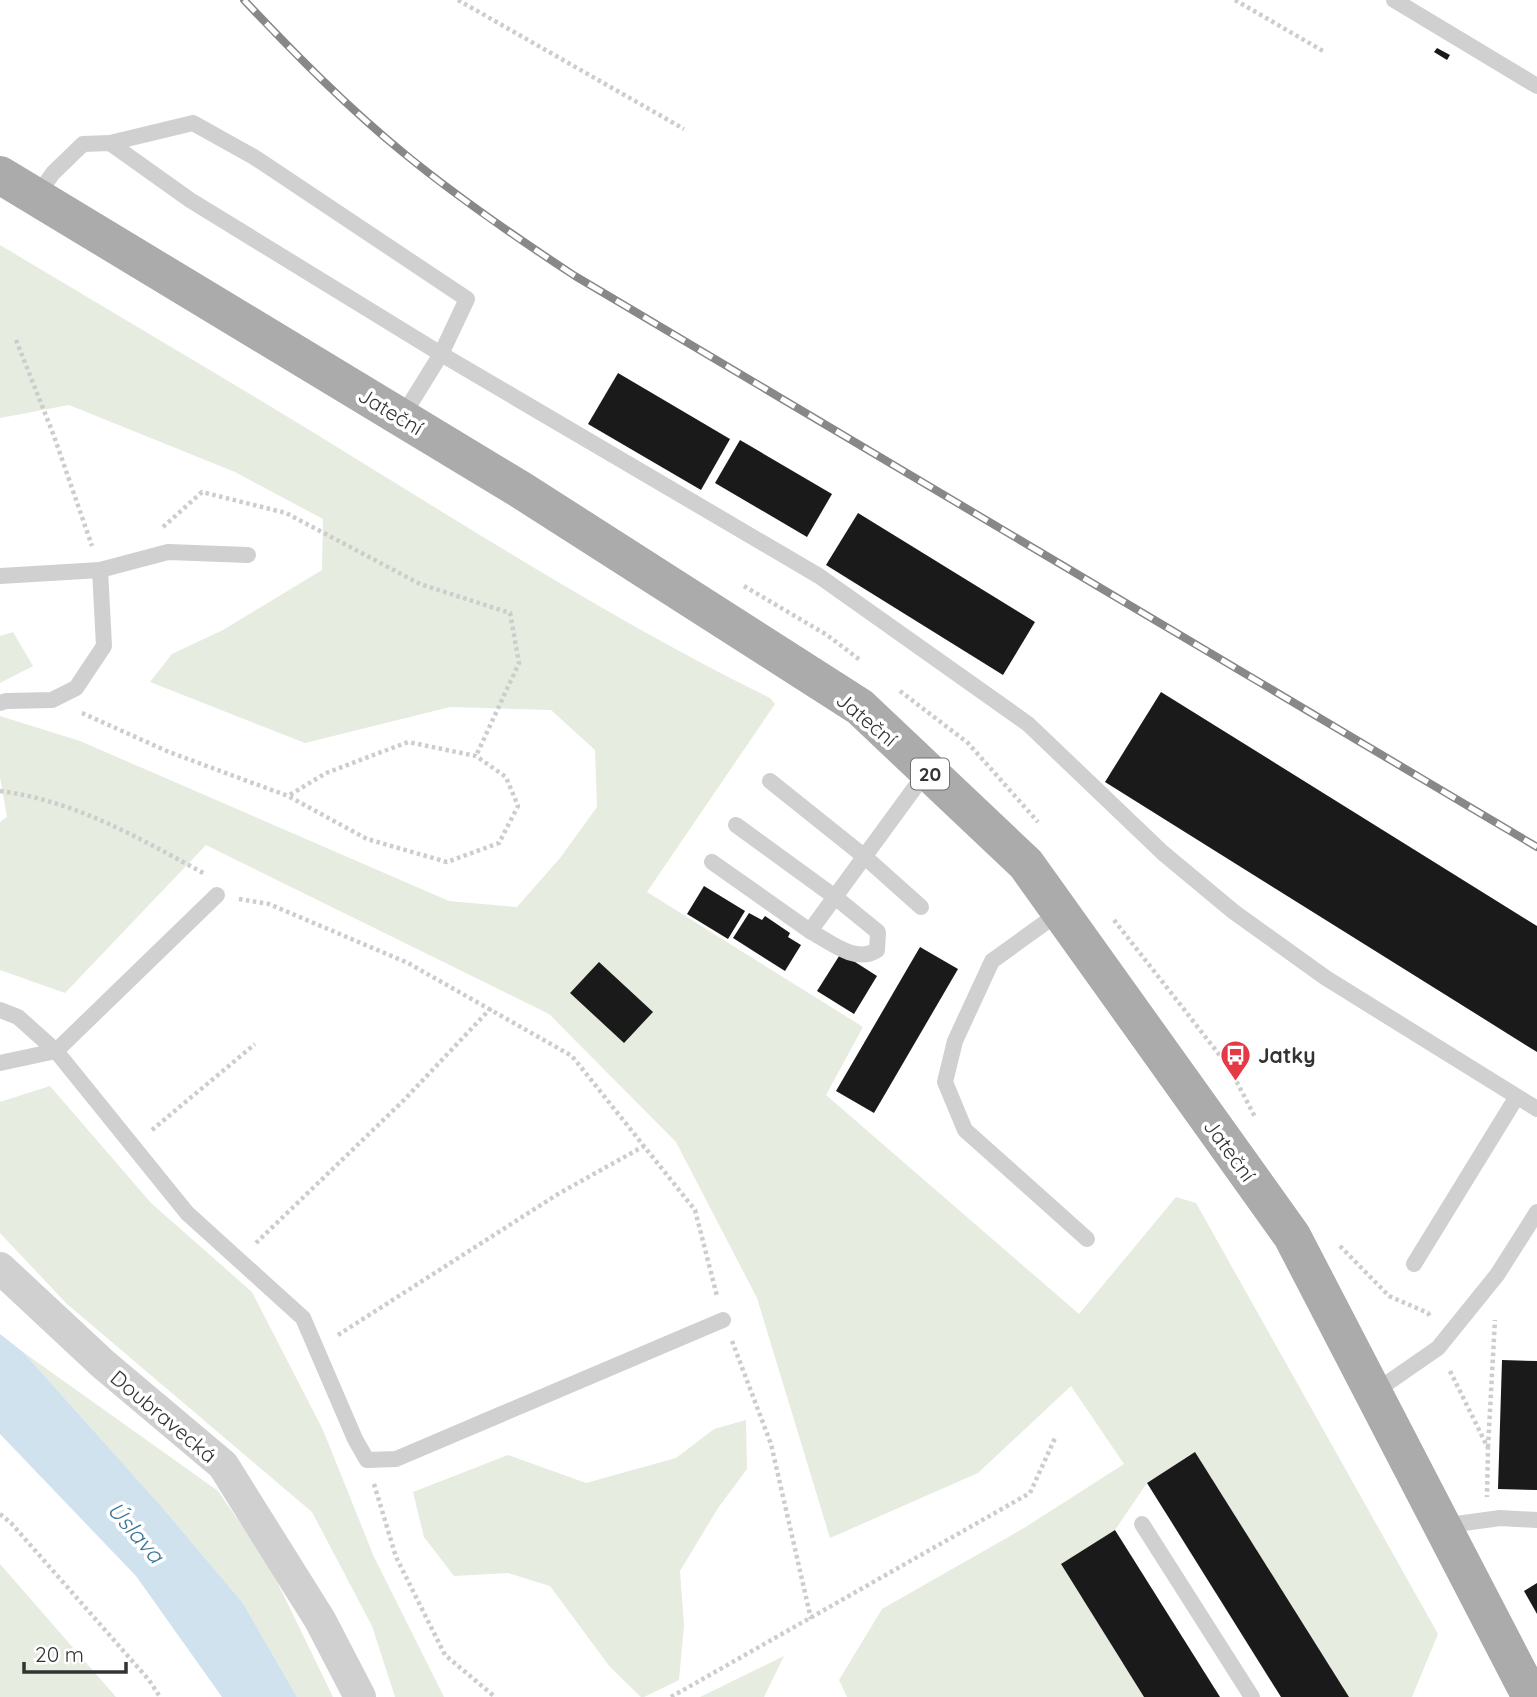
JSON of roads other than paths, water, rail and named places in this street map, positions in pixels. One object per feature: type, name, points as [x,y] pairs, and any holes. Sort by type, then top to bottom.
[{"type":"main road","name":"Jateční","points":[[0,175],[522,490],[860,708],[1026,864],[1292,1236],[1531,1697]]},
{"type":"street","name":"Doubravecká","points":[[0,1268],[103,1364],[223,1465],[320,1620],[360,1697]]},
{"type":"lane","points":[[1394,0],[1537,86]]},
{"type":"lane","points":[[36,197],[53,173],[83,144],[110,143],[193,123],[254,157],[467,299],[441,354],[401,418]]},
{"type":"lane","points":[[110,143],[190,200],[441,354],[819,576],[1028,724],[1163,853],[1234,912],[1326,978],[1537,1109]]},
{"type":"lane","points":[[0,576],[100,570],[168,552],[248,555]]},
{"type":"lane","points":[[0,703],[52,700],[76,688],[104,646],[100,570]]},
{"type":"lane","points":[[810,931],[927,771]]},
{"type":"lane","points":[[770,781],[921,907]]},
{"type":"lane","points":[[712,862],[810,931],[858,956],[870,955],[877,950],[878,932],[736,825]]},
{"type":"lane","points":[[0,1063],[56,1051],[217,895]]},
{"type":"lane","points":[[1060,912],[992,961],[955,1041],[945,1082],[965,1130],[1087,1239]]},
{"type":"lane","points":[[0,1010],[18,1017],[56,1051],[187,1213],[303,1318],[355,1439],[367,1460],[396,1459],[723,1320]]},
{"type":"lane","points":[[1414,1264],[1516,1098]]},
{"type":"lane","points":[[1373,1393],[1438,1348],[1497,1275],[1537,1212]]},
{"type":"lane","points":[[1442,1526],[1500,1518],[1537,1520]]},
{"type":"lane","points":[[1142,1524],[1252,1697]]},
{"type":"water","name":"Úslava","points":[[0,1334],[23,1352],[161,1506],[243,1603],[297,1697],[222,1697],[136,1576],[0,1434]]},
{"type":"railway","points":[[244,0],[322,80],[384,137],[468,203],[575,276],[1537,847]]},
{"type":"place","name":"Jatky","points":[[1235,1082]]}]
